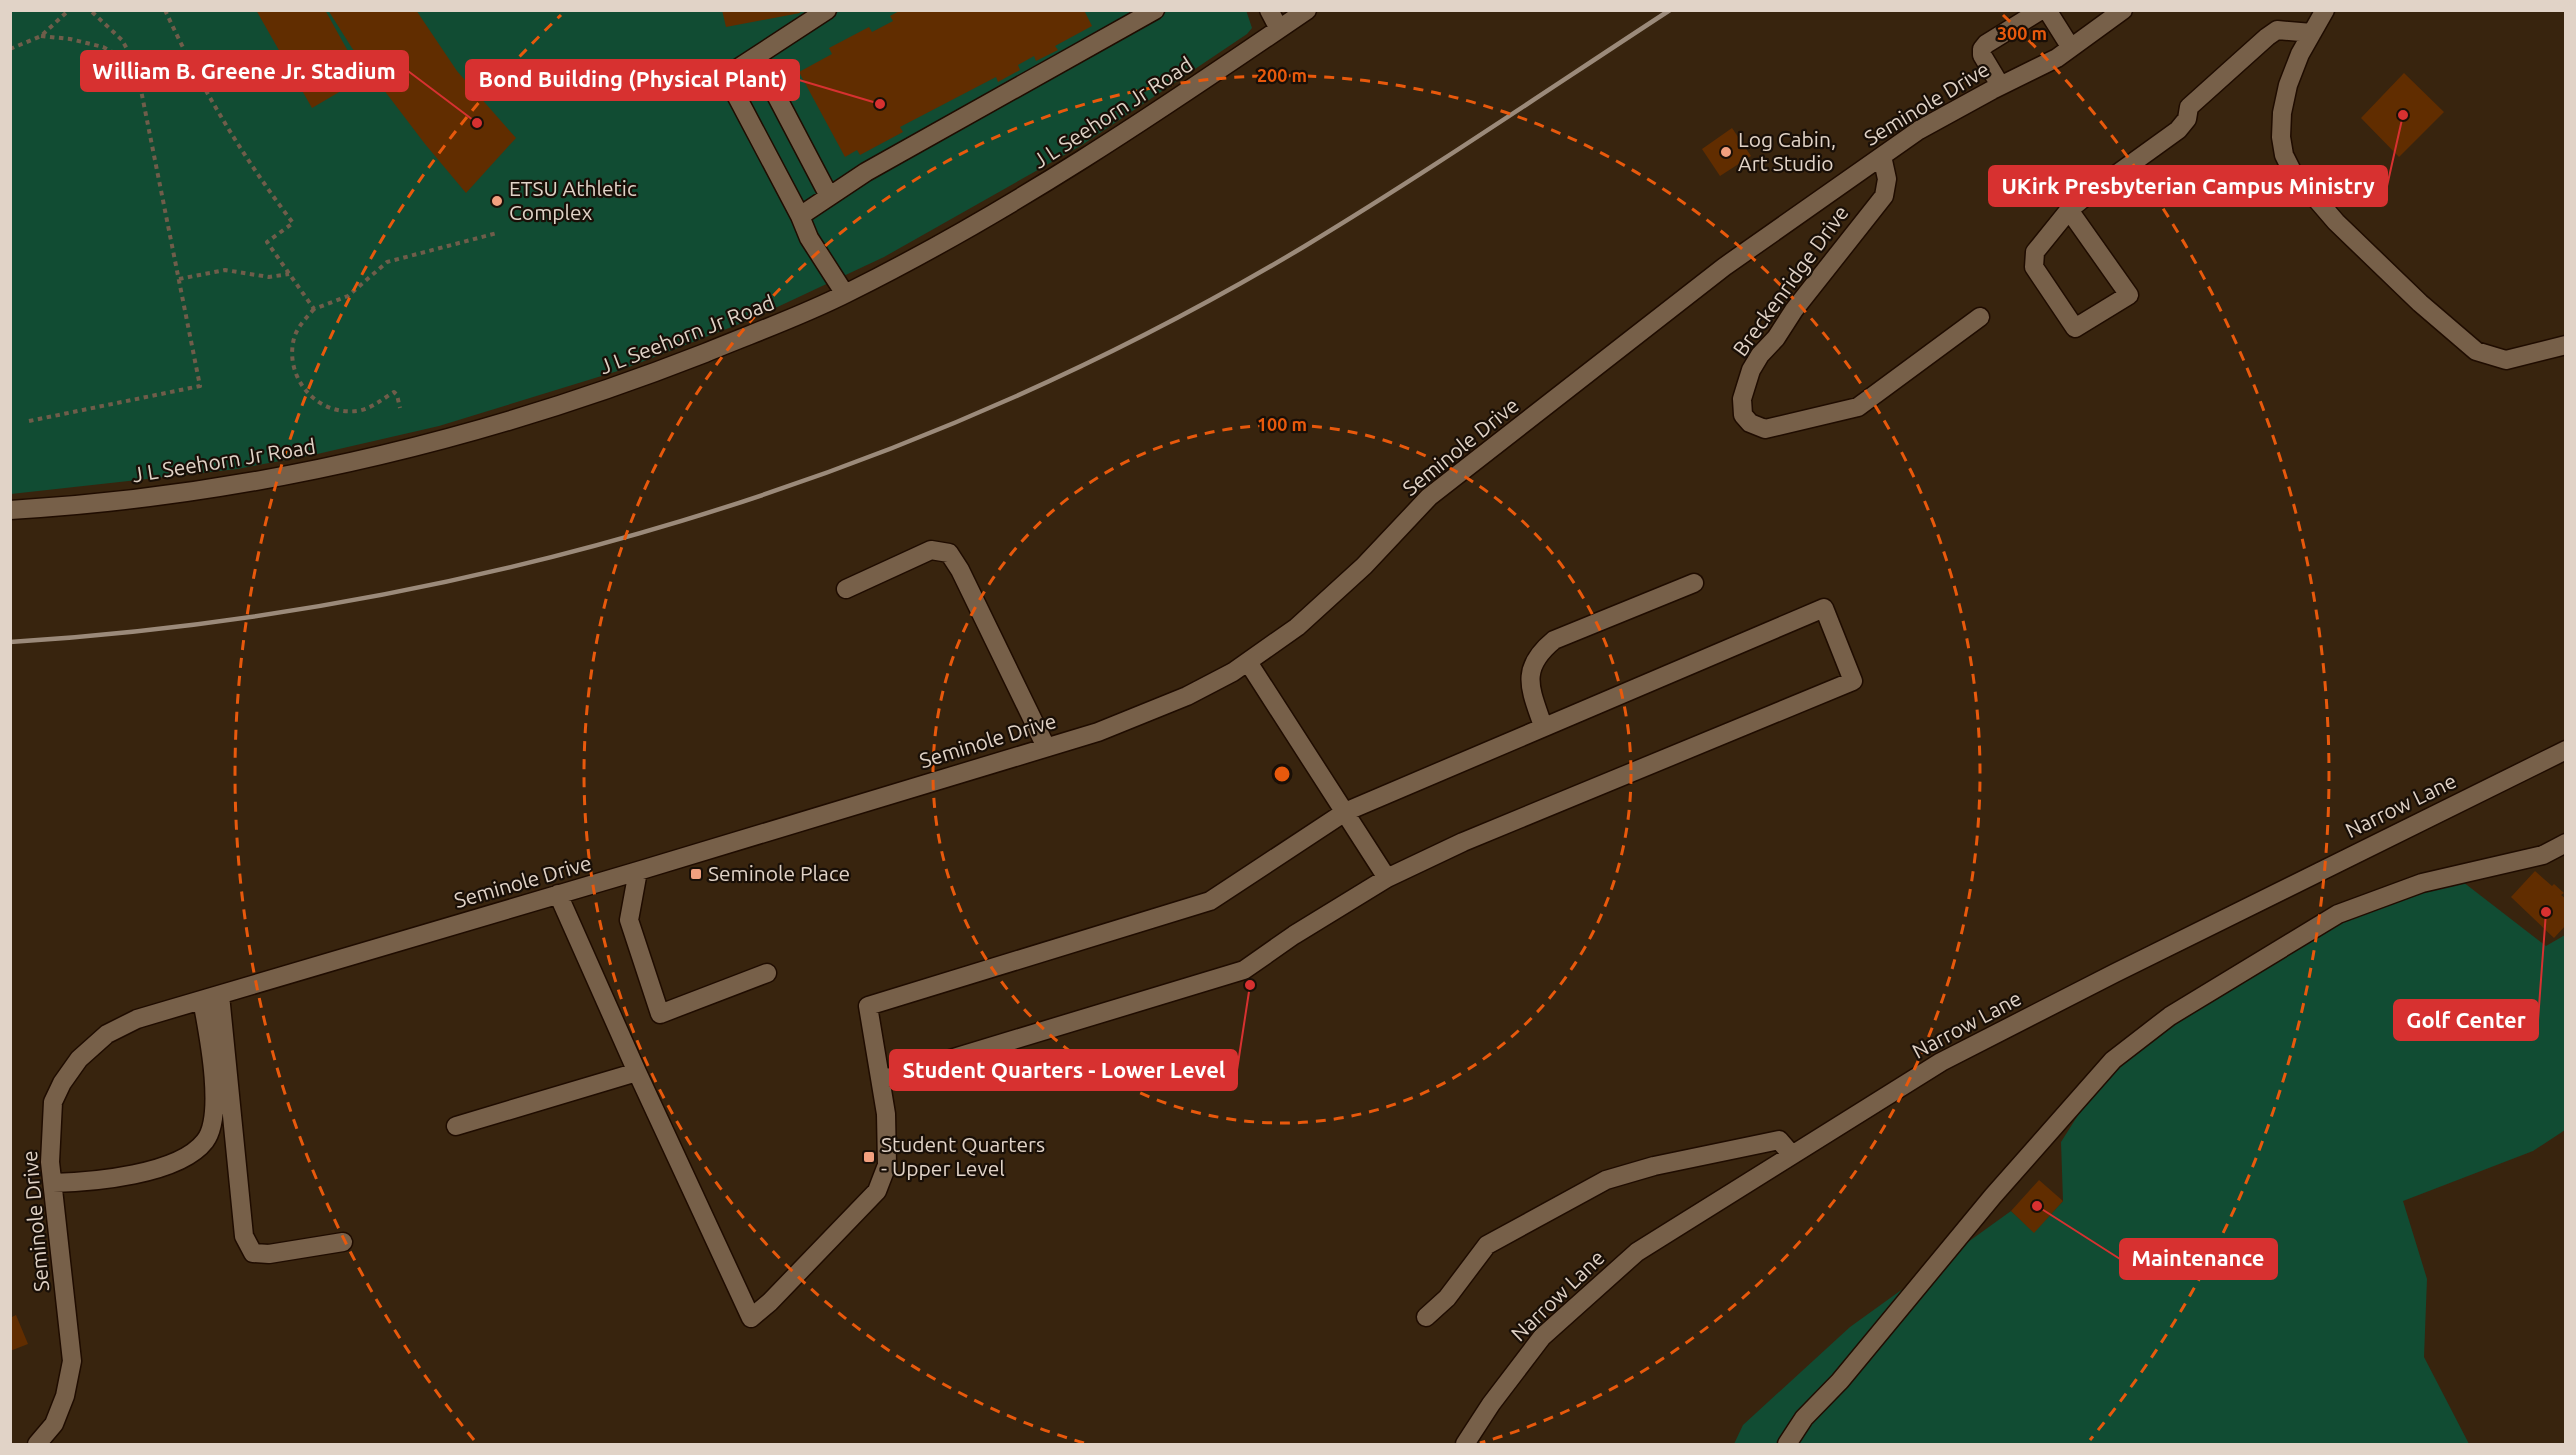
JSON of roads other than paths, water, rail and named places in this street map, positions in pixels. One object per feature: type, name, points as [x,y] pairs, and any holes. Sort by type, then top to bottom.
[{"type":"street","points":[[827,10],[726,76],[800,216],[809,238],[845,294]]},
{"type":"street","points":[[1269,10],[1279,29]]},
{"type":"street","name":"J L Seehorn Jr Road","points":[[10,510],[82,505],[240,484],[334,466],[416,447],[514,420],[627,384],[845,294],[1040,188],[1182,96],[1307,10]]},
{"type":"street","points":[[2000,86],[1982,55],[1982,49],[1986,44],[2043,10],[2049,13],[2071,48]]},
{"type":"street","name":"Seminole Drive","points":[[37,1444],[54,1424],[65,1396],[72,1361],[50,1162],[53,1102],[62,1083],[79,1059],[107,1034],[137,1019],[1098,732],[1187,696],[1248,662],[1297,627],[1364,566],[1429,497],[1724,267],[1920,130],[2057,58],[2123,10]]},
{"type":"street","points":[[2325,10],[2300,54],[2288,86],[2282,113],[2281,137],[2284,155],[2292,171],[2336,222],[2420,303],[2476,351],[2506,360],[2565,345]]},
{"type":"street","points":[[800,216],[866,172],[1148,12]]},
{"type":"street","points":[[2069,210],[2129,295],[2075,328],[2034,267],[2036,252],[2069,210],[2178,130],[2187,119],[2189,107],[2277,30],[2312,33]]},
{"type":"street","points":[[756,57],[829,196]]},
{"type":"street","name":"Breckenridge Drive","points":[[1882,156],[1887,179],[1884,196],[1794,310],[1776,338],[1760,355],[1751,370],[1742,399],[1743,415],[1750,423],[1765,429],[1858,407],[1980,317]]},
{"type":"street","points":[[846,589],[931,550],[949,553],[960,570],[1046,747]]},
{"type":"street","points":[[1543,726],[1531,690],[1530,676],[1539,653],[1554,640],[1694,583]]},
{"type":"street","points":[[558,894],[637,1072],[752,1318],[877,1191],[887,1165],[888,1138],[868,1006],[1210,901],[1345,812],[1824,608],[1853,681],[1464,842],[1387,878],[1294,935],[1244,970],[881,1080]]},
{"type":"street","points":[[1248,662],[1387,878]]},
{"type":"street","name":"Narrow Lane","points":[[1465,1444],[1491,1404],[1542,1337],[1637,1252],[1941,1062],[2565,750]]},
{"type":"street","points":[[1787,1444],[1804,1418],[1840,1380],[1993,1196],[2113,1060],[2132,1045],[2170,1016],[2338,914],[2422,883],[2544,855],[2565,843]]},
{"type":"street","points":[[638,871],[629,920],[660,1014],[767,973]]},
{"type":"street","points":[[220,995],[244,1236],[253,1253],[269,1254],[343,1242]]},
{"type":"street","points":[[52,1183],[86,1182],[142,1173],[187,1158],[206,1140],[216,1104],[211,1049],[202,1000]]},
{"type":"street","points":[[456,1126],[637,1072]]},
{"type":"street","points":[[1426,1317],[1447,1298],[1487,1245],[1606,1180],[1654,1166],[1779,1140],[1792,1155]]},
{"type":"railway","points":[[10,642],[180,626],[349,601],[517,566],[682,521],[843,466],[1002,403],[1156,329],[1351,218],[1670,10]]},
{"type":"place","name":"Bond Building (Physical Plant)","points":[[880,104]]},
{"type":"place","name":"UKirk Presbyterian Campus Ministry","points":[[2403,115]]},
{"type":"place","name":"William B. Greene Jr. Stadium","points":[[477,123]]},
{"type":"place","name":"Log Cabin, Art Studio","points":[[1726,152]]},
{"type":"place","name":"ETSU Athletic Complex","points":[[497,201]]},
{"type":"place","name":"Seminole Place","points":[[696,874]]},
{"type":"place","name":"Golf Center","points":[[2546,912]]},
{"type":"place","name":"Student Quarters - Lower Level","points":[[1250,985]]},
{"type":"place","name":"Student Quarters - Upper Level","points":[[869,1157]]},
{"type":"place","name":"Maintenance","points":[[2037,1206]]}]
